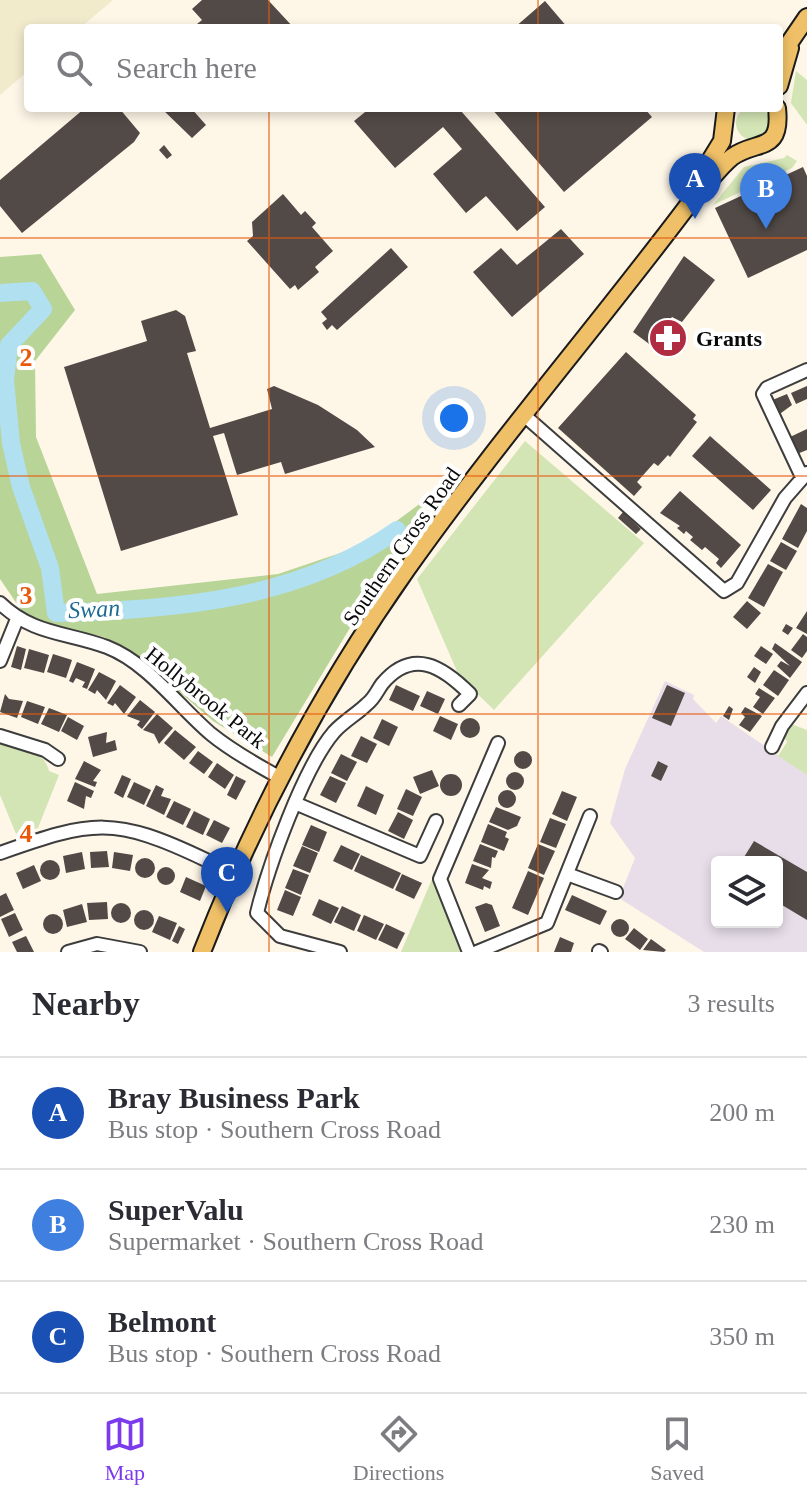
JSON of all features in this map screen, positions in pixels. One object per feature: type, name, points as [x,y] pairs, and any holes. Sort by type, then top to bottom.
[{"type":"main road","points":[[785,52],[807,17]]},
{"type":"main road","name":"Southern Cross Road","points":[[692,200],[700,177],[718,150],[726,112]]},
{"type":"main road","name":"Southern Cross Road","points":[[203,952],[279,777],[319,706],[400,579],[692,200],[726,162],[747,149],[758,149],[772,139],[777,112]]},
{"type":"main road","points":[[724,130],[734,144],[747,149]]},
{"type":"street","points":[[525,416],[724,591],[737,583],[785,498],[804,475],[763,394],[767,388],[807,370]]},
{"type":"street","name":"Hollybrook Park","points":[[0,603],[17,619],[108,647],[138,666],[211,733],[248,761],[279,777]]},
{"type":"street","points":[[0,661],[17,619]]},
{"type":"street","points":[[340,952],[280,936],[257,913],[264,885],[307,774],[335,730],[370,703],[383,683],[400,669],[421,663],[446,670],[470,694],[459,705]]},
{"type":"street","points":[[772,747],[782,726],[807,693]]},
{"type":"street","points":[[0,736],[45,750],[58,759]]},
{"type":"street","points":[[469,952],[440,879],[498,743]]},
{"type":"street","points":[[297,804],[420,856],[436,821]]},
{"type":"street","points":[[477,952],[547,923],[590,816]]},
{"type":"street","points":[[0,853],[75,827],[105,826],[144,834],[206,860]]},
{"type":"street","points":[[567,874],[616,892]]},
{"type":"street","points":[[68,952],[97,944],[140,952]]},
{"type":"shaded area","points":[[0,0],[113,0],[85,24],[24,24],[24,74],[0,95]]},
{"type":"shaded area","points":[[665,681],[694,695],[693,699],[716,723],[721,716],[807,775],[807,952],[704,952],[619,898],[635,858],[610,823],[625,769]]},
{"type":"green space","points":[[796,71],[807,80],[807,125],[791,103]]},
{"type":"green space","points":[[740,112],[766,112],[769,116],[769,130],[760,139],[746,139],[737,130],[737,116]]},
{"type":"green space","points":[[787,155],[797,161],[792,168],[713,205],[744,167]]},
{"type":"green space","points":[[41,254],[75,310],[35,361],[36,437],[97,594],[278,574],[364,545],[429,497],[272,757],[213,721],[137,655],[104,637],[28,620],[0,579],[0,257]]},
{"type":"green space","points":[[525,441],[644,543],[494,710],[459,676],[417,579]]},
{"type":"green space","points":[[791,724],[807,730],[807,775],[778,756],[787,742],[783,735]]},
{"type":"green space","points":[[0,740],[36,753],[42,757],[49,771],[59,775],[38,828],[16,834],[0,795]]},
{"type":"green space","points":[[432,879],[439,883],[462,952],[401,952]]},
{"type":"building","points":[[202,0],[268,0],[290,24],[197,24],[202,20],[192,9]]},
{"type":"building","points":[[545,1],[565,24],[519,24]]},
{"type":"building","points":[[80,112],[122,112],[140,133],[134,142],[22,233],[0,206],[0,180]]},
{"type":"building","points":[[165,112],[195,112],[206,125],[192,138]]},
{"type":"building","points":[[365,112],[462,112],[545,207],[517,231],[486,196],[466,213],[433,174],[462,149],[443,127],[395,168],[354,121]]},
{"type":"building","points":[[494,112],[648,112],[652,117],[564,192]]},
{"type":"building","points":[[164,145],[172,155],[167,159],[159,150]]},
{"type":"building","points":[[803,167],[807,176],[807,250],[748,278],[715,208]]},
{"type":"building","points":[[283,194],[301,215],[305,211],[316,223],[312,227],[333,251],[315,267],[319,272],[298,290],[295,285],[290,289],[247,241],[253,236],[252,222]]},
{"type":"building","points":[[561,229],[584,254],[512,317],[473,272],[501,248],[517,265]]},
{"type":"building","points":[[391,248],[408,267],[337,330],[332,325],[327,330],[322,323],[327,319],[321,312]]},
{"type":"building","points":[[684,256],[715,280],[682,322],[672,317],[665,326],[674,333],[660,352],[633,332]]},
{"type":"building","points":[[176,310],[185,316],[196,351],[187,353],[210,428],[272,409],[267,389],[274,386],[318,405],[357,430],[375,447],[285,474],[281,462],[237,475],[224,433],[213,436],[238,515],[121,551],[64,367],[147,341],[141,321]]},
{"type":"building","points":[[626,352],[696,415],[693,419],[697,422],[670,457],[668,455],[658,466],[654,463],[637,482],[642,487],[634,496],[558,428]]},
{"type":"building","points":[[807,386],[807,399],[796,404],[791,393]]},
{"type":"building","points":[[787,394],[792,405],[777,416],[770,401]]},
{"type":"building","points":[[807,429],[807,450],[797,454],[790,437]]},
{"type":"building","points":[[710,436],[771,490],[753,510],[692,456]]},
{"type":"building","points":[[680,491],[741,545],[721,568],[716,563],[719,559],[705,547],[702,550],[690,540],[693,537],[686,531],[684,534],[677,528],[680,526],[660,513]]},
{"type":"building","points":[[801,504],[807,508],[807,531],[798,548],[782,539]]},
{"type":"building","points":[[623,512],[641,529],[636,534],[618,518]]},
{"type":"building","points":[[781,542],[797,551],[786,570],[770,561]]},
{"type":"building","points":[[768,564],[783,572],[764,607],[748,598]]},
{"type":"building","points":[[747,601],[761,613],[747,629],[733,617]]},
{"type":"building","points":[[807,611],[807,634],[796,628]]},
{"type":"building","points":[[786,624],[793,628],[788,635],[782,631]]},
{"type":"building","points":[[803,634],[807,637],[807,651],[802,658],[791,650]]},
{"type":"building","points":[[775,643],[802,662],[790,678],[777,666],[781,661],[790,666],[772,649]]},
{"type":"building","points":[[17,646],[26,649],[21,670],[11,667]]},
{"type":"building","points":[[761,646],[773,654],[766,664],[754,656]]},
{"type":"building","points":[[29,649],[49,655],[44,673],[24,668]]},
{"type":"building","points":[[53,654],[72,660],[66,678],[47,672]]},
{"type":"building","points":[[77,662],[95,669],[87,689],[82,687],[85,682],[76,678],[73,683],[69,681]]},
{"type":"building","points":[[754,667],[761,672],[755,683],[747,677]]},
{"type":"building","points":[[774,670],[789,680],[778,696],[763,685]]},
{"type":"building","points":[[99,672],[116,681],[106,700],[97,690],[95,694],[88,690]]},
{"type":"building","points":[[120,685],[136,697],[124,714],[115,703],[113,706],[107,703]]},
{"type":"building","points":[[396,685],[420,696],[413,711],[389,700]]},
{"type":"building","points":[[667,685],[685,693],[671,726],[652,718]]},
{"type":"building","points":[[759,688],[775,698],[763,714],[753,707],[760,697],[755,694]]},
{"type":"building","points":[[427,691],[445,699],[438,714],[420,706]]},
{"type":"building","points":[[5,694],[9,699],[23,701],[17,718],[0,712]]},
{"type":"building","points":[[140,700],[155,712],[142,729],[137,725],[140,721],[127,716]]},
{"type":"building","points":[[27,701],[45,707],[38,724],[21,717]]},
{"type":"building","points":[[729,706],[733,709],[729,720],[723,716]]},
{"type":"building","points":[[745,707],[762,716],[750,732],[739,725],[745,717],[741,713]]},
{"type":"building","points":[[49,708],[67,715],[59,732],[41,724]]},
{"type":"building","points":[[157,714],[173,728],[159,744],[154,734],[143,730]]},
{"type":"building","points":[[440,716],[458,724],[451,740],[433,731]]},
{"type":"building","points":[[68,717],[84,726],[77,740],[61,731]]},
{"type":"building","points":[[466,718],[474,718],[480,728],[474,738],[466,738],[460,732],[460,724]]},
{"type":"building","points":[[382,719],[398,727],[389,746],[373,738]]},
{"type":"building","points":[[175,730],[196,747],[184,760],[164,743]]},
{"type":"building","points":[[107,732],[106,743],[115,740],[117,750],[93,757],[88,737]]},
{"type":"building","points":[[361,736],[377,744],[367,763],[351,756]]},
{"type":"building","points":[[198,751],[213,762],[204,774],[189,763]]},
{"type":"building","points":[[519,751],[527,751],[532,760],[530,767],[519,769],[514,764],[514,756]]},
{"type":"building","points":[[341,754],[357,762],[347,781],[331,773]]},
{"type":"building","points":[[84,761],[101,770],[93,781],[97,782],[95,787],[75,779]]},
{"type":"building","points":[[658,761],[668,766],[661,781],[651,776]]},
{"type":"building","points":[[217,763],[234,775],[225,789],[208,777]]},
{"type":"building","points":[[432,770],[439,786],[420,794],[413,777]]},
{"type":"building","points":[[511,772],[519,772],[524,781],[522,788],[511,790],[506,785],[506,777]]},
{"type":"building","points":[[451,774],[459,777],[462,785],[459,793],[451,796],[443,793],[440,785],[443,777]]},
{"type":"building","points":[[122,775],[131,779],[123,798],[114,793]]},
{"type":"building","points":[[236,776],[246,781],[236,800],[227,795]]},
{"type":"building","points":[[330,776],[346,783],[336,803],[320,795]]},
{"type":"building","points":[[75,782],[94,791],[91,798],[86,796],[84,809],[67,801]]},
{"type":"building","points":[[134,782],[151,790],[144,805],[127,797]]},
{"type":"building","points":[[156,785],[164,789],[161,796],[171,799],[164,815],[146,806]]},
{"type":"building","points":[[366,786],[384,795],[376,815],[357,806]]},
{"type":"building","points":[[406,789],[422,797],[413,816],[397,809]]},
{"type":"building","points":[[503,790],[511,790],[516,799],[514,806],[503,808],[498,803],[498,795]]},
{"type":"building","points":[[562,791],[577,797],[567,821],[552,814]]},
{"type":"building","points":[[174,801],[191,809],[183,825],[166,817]]},
{"type":"building","points":[[496,807],[521,817],[517,826],[508,830],[489,822]]},
{"type":"building","points":[[194,811],[210,819],[203,835],[186,827]]},
{"type":"building","points":[[398,812],[413,820],[404,839],[388,831]]},
{"type":"building","points":[[550,818],[566,824],[556,848],[540,842]]},
{"type":"building","points":[[214,820],[230,828],[222,843],[206,835]]},
{"type":"building","points":[[488,824],[507,832],[505,837],[509,839],[504,851],[481,842]]},
{"type":"building","points":[[311,825],[327,832],[319,852],[302,845]]},
{"type":"building","points":[[754,841],[780,856],[745,856]]},
{"type":"building","points":[[480,844],[498,851],[495,858],[492,857],[491,868],[473,861]]},
{"type":"building","points":[[538,844],[555,851],[544,875],[528,868]]},
{"type":"building","points":[[341,845],[360,854],[352,870],[333,861]]},
{"type":"building","points":[[302,846],[318,853],[310,873],[293,866]]},
{"type":"building","points":[[107,851],[109,867],[91,868],[90,852]]},
{"type":"building","points":[[82,852],[85,869],[66,873],[63,856]]},
{"type":"building","points":[[114,852],[133,855],[130,871],[112,868]]},
{"type":"building","points":[[361,855],[401,873],[393,889],[354,871]]},
{"type":"building","points":[[145,858],[152,861],[155,868],[152,875],[145,878],[138,875],[135,868],[138,861]]},
{"type":"building","points":[[783,858],[807,872],[807,920],[783,906]]},
{"type":"building","points":[[50,860],[57,863],[60,870],[57,877],[50,880],[43,877],[40,870],[43,863]]},
{"type":"building","points":[[472,864],[489,870],[482,878],[492,882],[490,889],[484,886],[483,890],[465,883]]},
{"type":"building","points":[[34,865],[41,881],[23,889],[16,873]]},
{"type":"building","points":[[162,867],[170,867],[175,876],[173,883],[162,885],[157,880],[157,872]]},
{"type":"building","points":[[293,869],[309,875],[301,895],[285,888]]},
{"type":"building","points":[[528,871],[544,878],[528,915],[512,908]]},
{"type":"building","points":[[402,874],[422,883],[414,899],[395,890]]},
{"type":"building","points":[[186,877],[206,886],[200,901],[180,892]]},
{"type":"building","points":[[285,890],[301,897],[293,916],[277,910]]},
{"type":"building","points":[[6,893],[14,910],[0,917],[0,896]]},
{"type":"building","points":[[572,895],[607,911],[600,925],[565,910]]},
{"type":"building","points":[[319,899],[339,908],[331,924],[312,915]]},
{"type":"building","points":[[107,902],[108,919],[89,920],[87,903]]},
{"type":"building","points":[[121,903],[128,906],[131,913],[128,920],[121,923],[114,920],[111,913],[114,906]]},
{"type":"building","points":[[486,903],[492,905],[500,926],[485,932],[475,907]]},
{"type":"building","points":[[82,904],[87,922],[67,927],[63,910]]},
{"type":"building","points":[[342,906],[361,915],[354,931],[334,922]]},
{"type":"building","points":[[144,910],[151,913],[154,920],[151,927],[144,930],[137,927],[134,920],[137,913]]},
{"type":"building","points":[[15,913],[23,930],[9,937],[1,919]]},
{"type":"building","points":[[53,914],[60,917],[63,924],[60,931],[53,934],[46,931],[43,924],[46,917]]},
{"type":"building","points":[[364,915],[384,924],[376,940],[357,931]]},
{"type":"building","points":[[159,916],[177,923],[170,940],[152,932]]},
{"type":"building","points":[[620,919],[629,928],[620,937],[611,928]]},
{"type":"building","points":[[386,924],[405,933],[397,949],[378,940]]},
{"type":"building","points":[[179,926],[185,929],[178,944],[172,941]]},
{"type":"building","points":[[634,928],[648,939],[640,950],[625,939]]},
{"type":"building","points":[[26,936],[34,952],[17,952],[12,942]]},
{"type":"building","points":[[560,937],[574,943],[571,952],[554,952]]},
{"type":"building","points":[[651,939],[666,950],[643,950]]},
{"type":"waterway","name":"Swan","points":[[0,293],[32,291],[43,309],[9,345],[5,380],[11,443],[21,487],[50,568],[56,613],[145,609],[234,597],[319,572],[359,554],[397,530]]},
{"type":"place","name":"Bray Business Park","points":[[695,219]]},
{"type":"place","name":"SuperValu","points":[[766,229]]},
{"type":"place","name":"Grants","points":[[668,338]]},
{"type":"place","name":"Belmont","points":[[227,913]]}]
